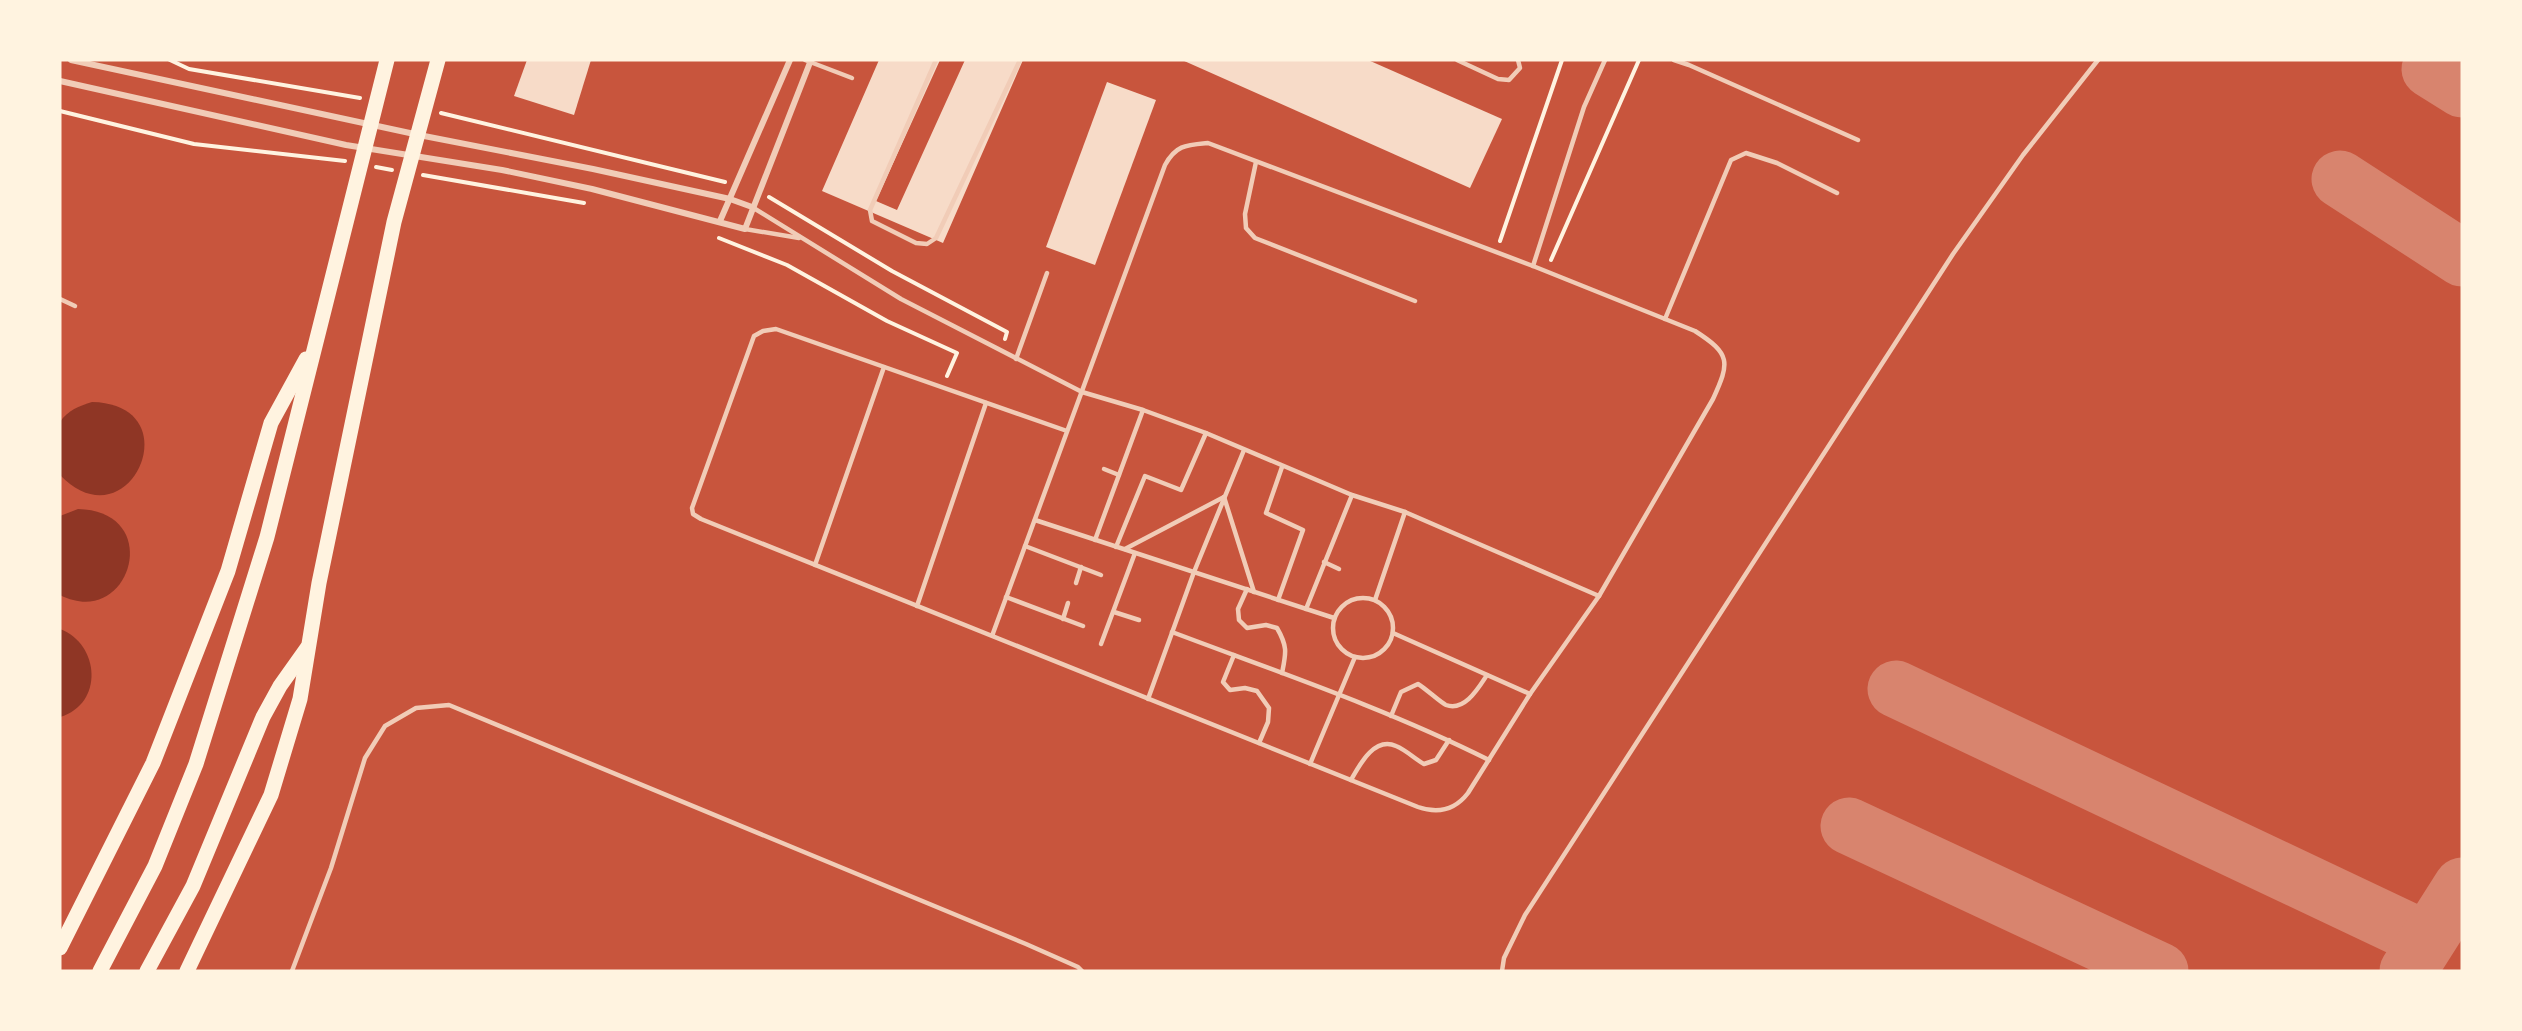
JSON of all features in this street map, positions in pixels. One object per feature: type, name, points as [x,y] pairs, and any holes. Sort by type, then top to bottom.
[{"type":"highway","points":[[100,971],[155,866],[196,765],[267,537],[387,60]]},
{"type":"highway","points":[[187,971],[271,795],[300,699],[319,583],[394,222],[438,60]]},
{"type":"highway","points":[[60,948],[104,865],[153,763],[228,571],[271,423],[316,340]]},
{"type":"highway","points":[[147,971],[193,886],[263,717],[280,686],[308,645]]},
{"type":"street","points":[[71,60],[396,130],[593,169],[730,199],[752,207]]},
{"type":"street","points":[[720,221],[790,60]]},
{"type":"street","points":[[60,81],[346,144],[513,172],[720,221],[745,229],[752,207],[772,164],[809,61]]},
{"type":"lane","points":[[936,60],[870,210],[872,221],[916,243],[927,244],[936,238],[1020,60]]},
{"type":"lane","points":[[1457,60],[1498,79],[1509,80],[1520,68],[1518,60]]},
{"type":"lane","points":[[1533,266],[1584,107],[1605,60]]},
{"type":"lane","points":[[1674,60],[1858,140]]},
{"type":"lane","points":[[1502,971],[1504,958],[1525,915],[1946,263],[2023,155],[2098,60]]},
{"type":"lane","points":[[809,61],[852,78]]},
{"type":"lane","points":[[992,636],[1165,165],[1172,152],[1188,145],[1208,143],[1533,266],[1695,331],[1718,346],[1725,362],[1722,380],[1713,399],[1599,596],[1530,694],[1460,804],[1447,810],[1430,812],[1148,699],[701,519],[693,514],[693,500],[754,336],[776,329],[1067,431]]},
{"type":"lane","points":[[1665,319],[1731,160],[1746,153],[1777,163],[1837,193]]},
{"type":"lane","points":[[1256,162],[1245,214],[1246,228],[1255,238],[1415,301]]},
{"type":"lane","points":[[752,207],[901,299],[1082,392],[1143,410],[1206,433],[1352,495],[1405,512],[1599,596]]},
{"type":"lane","points":[[745,229],[802,239]]},
{"type":"lane","points":[[1016,359],[1047,273]]},
{"type":"lane","points":[[60,299],[75,306]]},
{"type":"lane","points":[[815,565],[884,367]]},
{"type":"lane","points":[[917,606],[986,403]]},
{"type":"lane","points":[[1095,540],[1143,410]]},
{"type":"lane","points":[[1116,547],[1145,476],[1181,490],[1206,433]]},
{"type":"lane","points":[[1148,699],[1194,572],[1244,450]]},
{"type":"lane","points":[[1278,600],[1303,530],[1266,513],[1282,467]]},
{"type":"lane","points":[[1104,468],[1119,475]]},
{"type":"lane","points":[[1306,609],[1352,495]]},
{"type":"lane","points":[[1125,549],[1224,497]]},
{"type":"lane","points":[[1224,497],[1254,592]]},
{"type":"lane","points":[[1375,600],[1405,512]]},
{"type":"lane","points":[[1035,520],[1334,618]]},
{"type":"lane","points":[[1025,546],[1101,576]]},
{"type":"lane","points":[[1101,644],[1136,553]]},
{"type":"lane","points":[[1324,562],[1338,568]]},
{"type":"lane","points":[[1076,583],[1081,567]]},
{"type":"lane","points":[[1247,590],[1238,609],[1239,620],[1247,628],[1266,625],[1277,628],[1285,642],[1287,652],[1282,673]]},
{"type":"lane","points":[[1006,597],[1083,626]]},
{"type":"lane","points":[[1365,598],[1375,600],[1389,613],[1392,633],[1383,650],[1365,658],[1355,657],[1338,646],[1332,628],[1334,618],[1346,602],[1365,598]]},
{"type":"lane","points":[[1063,619],[1068,603]]},
{"type":"lane","points":[[1114,612],[1139,620]]},
{"type":"lane","points":[[1172,632],[1339,695],[1449,740],[1489,760]]},
{"type":"lane","points":[[1392,633],[1530,694]]},
{"type":"lane","points":[[1234,655],[1223,682],[1230,690],[1245,688],[1257,691],[1269,708],[1268,722],[1259,743]]},
{"type":"lane","points":[[1310,764],[1355,657]]},
{"type":"lane","points":[[1391,716],[1401,692],[1418,684],[1446,705],[1460,705],[1474,695],[1487,675]]},
{"type":"lane","points":[[292,971],[331,868],[365,758],[385,726],[416,708],[449,705],[1004,935],[1078,967],[1082,971]]},
{"type":"lane","points":[[1351,780],[1366,754],[1381,746],[1395,745],[1425,764],[1436,760],[1449,740]]},
{"type":"path","points":[[170,60],[189,69],[362,99]]},
{"type":"path","points":[[1496,252],[1562,60]]},
{"type":"path","points":[[1545,271],[1639,60]]},
{"type":"path","points":[[60,111],[194,144],[352,162]]},
{"type":"path","points":[[439,112],[728,183]]},
{"type":"path","points":[[374,166],[396,170]]},
{"type":"path","points":[[418,174],[589,204]]},
{"type":"path","points":[[766,195],[901,275],[1007,332],[1001,351]]},
{"type":"path","points":[[709,234],[787,265],[887,321],[957,353],[942,387]]},
{"type":"shaded area","points":[[92,402],[122,409],[139,424],[144,445],[140,466],[127,484],[108,494],[85,493],[60,475],[60,422],[74,409]]},
{"type":"shaded area","points":[[78,509],[105,515],[122,528],[129,547],[128,566],[120,584],[105,597],[84,602],[60,595],[60,516]]},
{"type":"shaded area","points":[[60,629],[83,647],[92,674],[90,687],[84,700],[74,710],[60,717]]},
{"type":"building","points":[[527,60],[591,60],[574,115],[514,96]]},
{"type":"building","points":[[879,60],[940,60],[876,201],[897,210],[965,60],[1023,60],[943,243],[822,191]]},
{"type":"building","points":[[1182,60],[1368,60],[1502,119],[1470,188]]},
{"type":"building","points":[[1107,82],[1156,100],[1095,265],[1046,247]]},
{"type":"taxiway","points":[[2430,69],[2462,89]]},
{"type":"taxiway","points":[[2340,179],[2462,258]]},
{"type":"taxiway","points":[[1896,689],[2427,940]]},
{"type":"taxiway","points":[[1849,826],[2160,971]]},
{"type":"taxiway","points":[[2408,971],[2462,886]]}]
